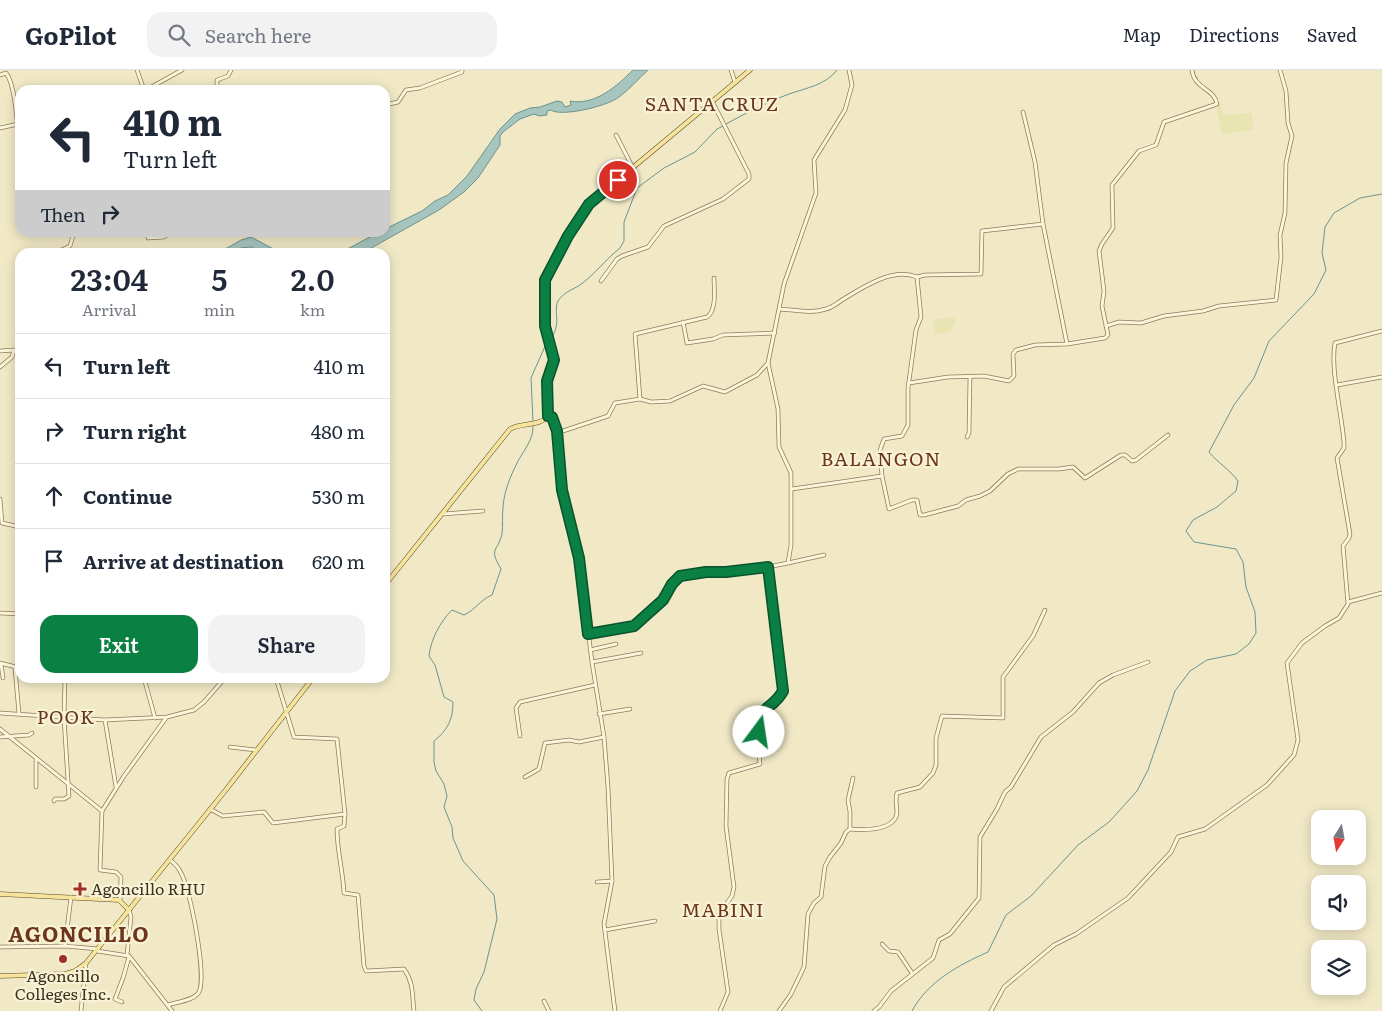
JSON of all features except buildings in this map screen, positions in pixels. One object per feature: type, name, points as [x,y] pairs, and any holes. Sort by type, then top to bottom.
[{"type":"main road","points":[[390,579],[510,429],[517,424],[546,420],[548,416],[547,381],[554,360],[545,326],[545,280],[568,236],[589,204],[750,70]]},
{"type":"main road","points":[[0,976],[64,974],[74,971],[86,963],[170,860],[308,683]]},
{"type":"main road","points":[[0,894],[120,901],[130,910]]},
{"type":"street","points":[[137,70],[143,85]]},
{"type":"street","points":[[154,85],[182,70]]},
{"type":"street","points":[[217,85],[217,80],[228,76],[231,70]]},
{"type":"street","points":[[390,104],[398,102],[406,90],[420,88],[462,72],[462,70]]},
{"type":"street","points":[[731,70],[735,82]]},
{"type":"street","points":[[788,563],[791,545],[792,489],[789,466],[778,447],[778,409],[768,363],[784,284],[816,193],[814,160],[845,110],[852,85],[849,70]]},
{"type":"street","points":[[909,383],[970,376],[984,376],[1010,381],[1014,376],[1013,354],[1016,350],[1036,345],[1067,344],[1106,338],[1102,306],[1104,291],[1100,251],[1102,244],[1113,228],[1112,185],[1139,152],[1156,144],[1164,122],[1217,104],[1214,96],[1192,77],[1192,70]]},
{"type":"street","points":[[1106,326],[1119,322],[1141,323],[1164,316],[1203,311],[1219,306],[1276,300],[1281,257],[1280,235],[1285,213],[1286,164],[1292,136],[1288,123],[1286,91],[1280,70]]},
{"type":"street","points":[[0,75],[8,74],[15,101]]},
{"type":"street","points":[[601,281],[617,259],[648,247],[664,226],[723,199],[749,179],[749,174],[712,102]]},
{"type":"street","points":[[1022,112],[1035,162],[1043,224],[1067,344]]},
{"type":"street","points":[[0,128],[15,125]]},
{"type":"street","points":[[616,135],[633,168]]},
{"type":"street","points":[[780,309],[814,312],[832,307],[857,291],[885,277],[908,274],[917,277],[925,275],[980,274],[982,230],[1043,224]]},
{"type":"street","points":[[66,248],[70,246],[73,237]]},
{"type":"street","points":[[148,238],[165,237]]},
{"type":"street","points":[[917,277],[921,317],[916,330],[909,383],[908,425],[902,436],[886,438],[882,442],[880,450],[882,476],[889,509],[912,500],[917,500],[920,515],[958,506],[966,500],[990,491],[1008,474],[1018,469],[1073,467],[1085,478],[1121,456],[1125,455],[1132,460],[1136,460],[1168,435]]},
{"type":"street","points":[[640,399],[635,334],[707,317],[711,314],[713,308],[714,278]]},
{"type":"street","points":[[683,322],[687,343],[713,339],[723,334],[775,333]]},
{"type":"street","points":[[991,1011],[1004,986],[1054,945],[1076,934],[1128,898],[1171,852],[1178,837],[1205,829],[1267,785],[1294,755],[1298,740],[1287,663],[1302,643],[1339,618],[1348,602],[1344,546],[1350,534],[1337,458],[1344,448],[1344,443],[1337,385],[1335,343],[1382,331]]},
{"type":"street","points":[[0,351],[14,350],[12,357],[0,367]]},
{"type":"street","points":[[557,433],[608,416],[615,403],[640,399],[651,402],[670,401],[703,386],[725,392],[757,375],[768,363]]},
{"type":"street","points":[[967,437],[969,433],[970,376]]},
{"type":"street","points":[[1337,385],[1382,377]]},
{"type":"street","points":[[548,416],[552,417],[557,433],[562,490],[579,558],[595,686],[604,737],[612,880],[610,901],[605,912],[605,930],[615,1011]]},
{"type":"street","points":[[792,489],[882,476]]},
{"type":"street","points":[[0,499],[2,523],[15,526]]},
{"type":"street","points":[[443,514],[484,511]]},
{"type":"street","points":[[588,634],[634,626],[663,600],[672,584],[680,576],[768,567],[824,555]]},
{"type":"street","points":[[720,1011],[728,992],[719,929],[719,914],[732,896],[734,887],[726,826],[727,779],[729,773],[760,764],[758,722],[762,711],[779,698],[783,691],[768,567]]},
{"type":"street","points":[[1348,602],[1382,594]]},
{"type":"street","points":[[779,1011],[791,994],[804,967],[808,914],[814,903],[821,897],[825,866],[841,843],[846,832],[850,830],[875,830],[895,819],[897,793],[917,788],[929,777],[935,768],[936,738],[942,716],[1002,718],[1003,677],[1033,636],[1045,610]]},
{"type":"street","points":[[0,613],[15,614]]},
{"type":"street","points":[[590,650],[616,644]]},
{"type":"street","points":[[592,662],[641,652]]},
{"type":"street","points":[[874,1011],[891,991],[933,958],[939,940],[950,934],[979,898],[980,837],[998,809],[1005,792],[1011,788],[1041,737],[1073,712],[1099,683],[1148,662]]},
{"type":"street","points":[[3,678],[0,663],[15,668]]},
{"type":"street","points":[[16,683],[19,714]]},
{"type":"street","points":[[54,801],[55,799],[68,798],[64,718],[66,683]]},
{"type":"street","points":[[145,683],[155,718]]},
{"type":"street","points":[[0,713],[105,720],[167,717],[194,710],[204,702],[221,683]]},
{"type":"street","points":[[278,683],[294,737],[337,740],[345,814],[344,826],[337,829],[337,850],[344,892],[358,895],[364,966],[366,971],[404,969],[411,979],[414,1011]]},
{"type":"street","points":[[520,736],[516,708],[520,702],[595,686]]},
{"type":"street","points":[[599,714],[630,708]]},
{"type":"street","points":[[120,901],[122,877],[116,872],[100,870],[102,810],[116,787],[167,717]]},
{"type":"street","points":[[105,720],[116,787]]},
{"type":"street","points":[[0,729],[102,810]]},
{"type":"street","points":[[0,737],[10,738],[32,733]]},
{"type":"street","points":[[525,777],[539,769],[545,743],[569,740],[579,742],[604,737]]},
{"type":"street","points":[[230,747],[256,750]]},
{"type":"street","points":[[36,759],[36,787]]},
{"type":"street","points":[[850,830],[848,800],[853,778]]},
{"type":"street","points":[[210,809],[223,816],[264,812],[274,823],[345,814]]},
{"type":"street","points":[[168,1005],[195,996],[200,990],[201,980],[196,930],[185,885],[181,872],[170,860]]},
{"type":"street","points":[[597,882],[612,880]]},
{"type":"street","points":[[65,946],[71,898]]},
{"type":"street","points":[[122,1002],[115,999],[123,978],[128,956],[130,910]]},
{"type":"street","points":[[605,930],[655,921]]},
{"type":"street","points":[[882,944],[889,951],[898,952],[912,973]]},
{"type":"street","points":[[0,947],[65,946],[128,956],[172,1011]]},
{"type":"street","points":[[81,1011],[86,963]]},
{"type":"street","points":[[544,1001],[549,1011]]},
{"type":"shaded area","points":[[1221,104],[1223,115],[1252,113],[1253,130],[1222,134],[1217,108]]},
{"type":"shaded area","points":[[954,317],[956,323],[952,326],[951,332],[935,334],[934,320]]},
{"type":"water","points":[[633,70],[648,70],[613,101],[584,110],[556,112],[551,110],[547,111],[547,115],[539,116],[534,114],[520,119],[503,132],[500,136],[500,145],[478,178],[464,192],[439,210],[371,248],[349,248],[370,237],[390,237],[390,227],[422,211],[435,201],[448,195],[467,176],[500,129],[515,114],[557,101],[562,102],[565,107],[571,105],[570,101],[588,101],[597,98]]},
{"type":"water","points":[[251,237],[272,248],[227,248]]},
{"type":"waterway","points":[[726,124],[789,94],[821,83],[837,70]]},
{"type":"waterway","points":[[551,338],[556,328],[557,305],[560,298],[585,281],[620,248],[624,241],[624,222],[637,188],[664,168],[695,152],[717,129],[723,126]]},
{"type":"waterway","points":[[912,1011],[927,991],[945,975],[966,962],[988,952],[1006,915],[1031,896],[1078,845],[1109,822],[1137,791],[1148,770],[1175,691],[1190,671],[1207,660],[1236,654],[1249,644],[1256,633],[1255,612],[1246,587],[1243,562],[1236,549],[1194,542],[1186,531],[1193,520],[1217,507],[1236,491],[1238,481],[1209,452],[1234,405],[1254,378],[1269,341],[1314,294],[1326,270],[1322,253],[1325,227],[1334,213],[1360,198],[1382,194]]},
{"type":"waterway","points":[[533,421],[531,378],[546,344]]},
{"type":"waterway","points":[[482,1011],[474,1000],[476,989],[484,972],[497,919],[494,895],[463,861],[453,838],[452,827],[444,807],[447,796],[444,784],[436,771],[434,741],[449,724],[453,702],[444,697],[435,665],[429,656],[437,631],[452,610],[464,615],[492,595],[501,569],[495,557],[495,550],[502,534],[505,496],[514,468],[532,436],[533,425]]},
{"type":"place","name":"Agoncillo RHU","points":[[80,889]]},
{"type":"place","name":"Agoncillo Colleges Inc.","points":[[63,959]]},
{"type":"district","name":"SANTA CRUZ","points":[[712,104]]},
{"type":"district","name":"BALANGON","points":[[881,459]]},
{"type":"district","name":"POOK","points":[[66,717]]},
{"type":"district","name":"MABINI","points":[[723,910]]},
{"type":"district","name":"AGONCILLO","points":[[79,935]]},
{"type":"route","points":[[618,180],[589,204],[568,236],[545,280],[545,326],[554,360],[547,381],[548,416],[552,417],[557,431],[562,490],[579,558],[588,634],[634,626],[650,614],[663,600],[672,584],[680,576],[768,567],[783,691],[779,698],[762,711],[758,722],[759,732]]}]
